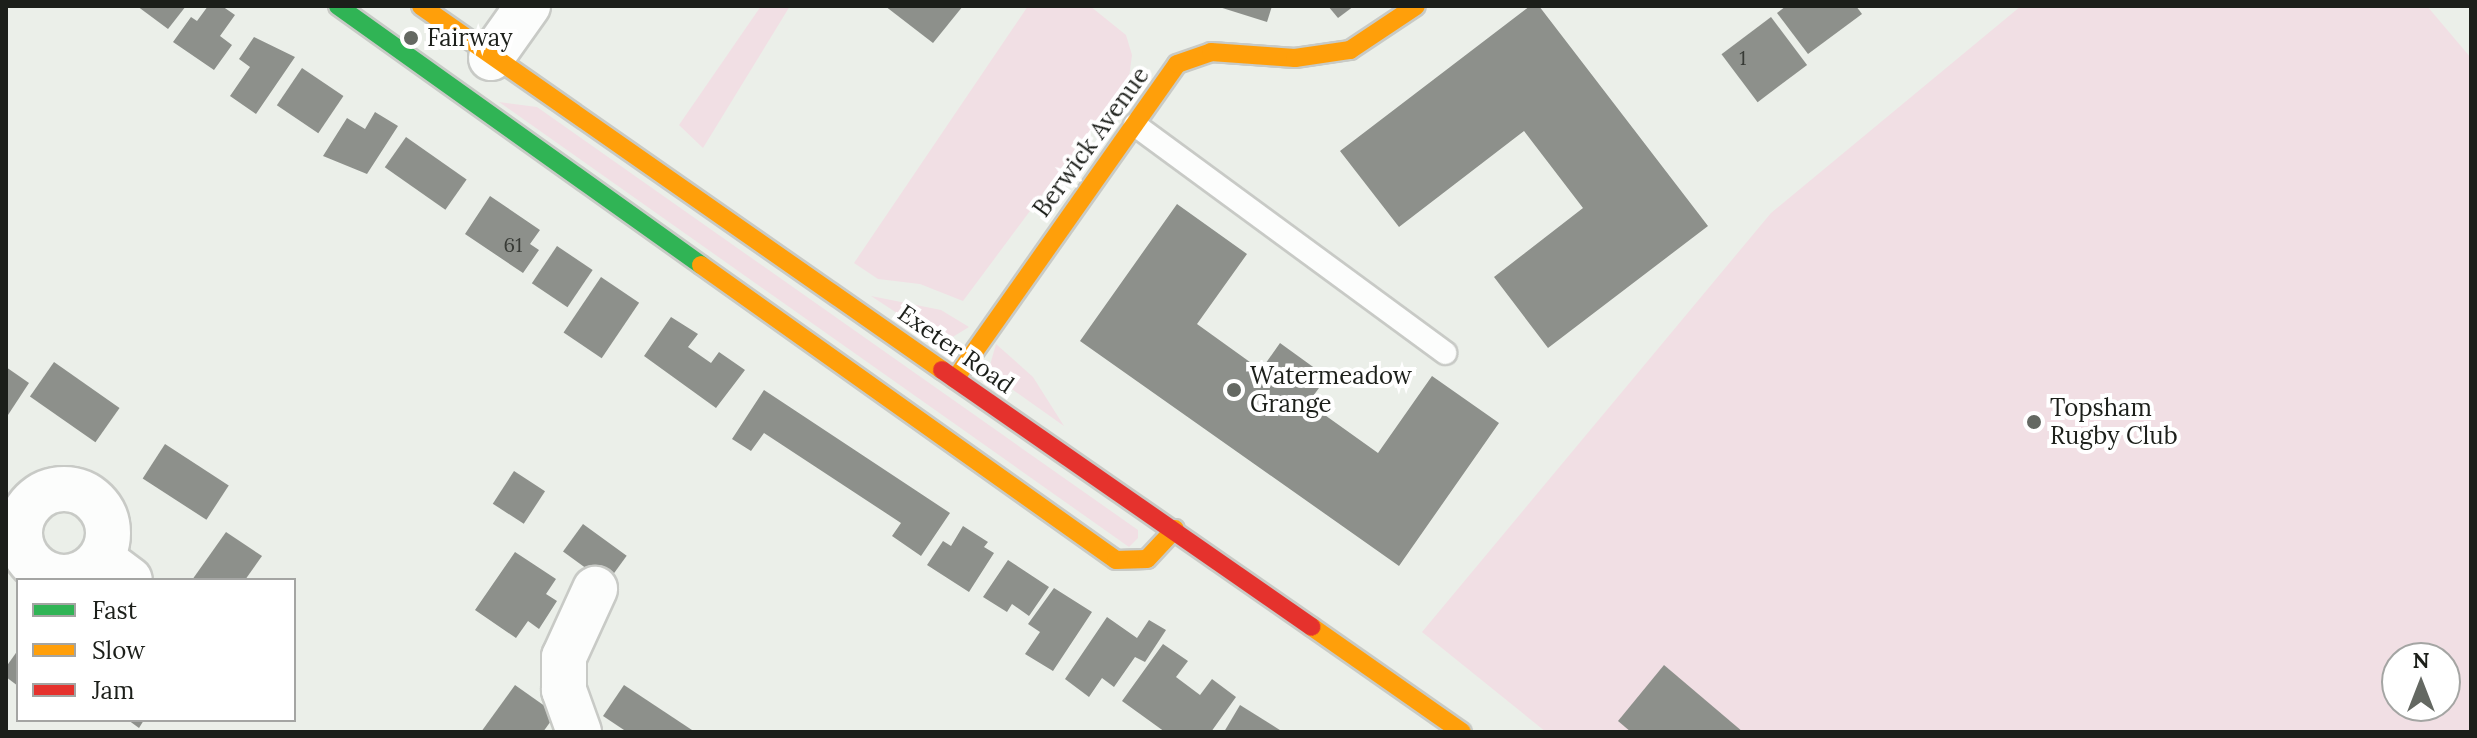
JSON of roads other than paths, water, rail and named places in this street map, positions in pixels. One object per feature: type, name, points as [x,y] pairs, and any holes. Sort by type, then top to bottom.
[{"type":"street","points":[[338,6],[1116,560],[1147,559],[1175,529]]},
{"type":"street","name":"Exeter Road","points":[[421,6],[491,58],[1175,529],[1462,732]]},
{"type":"street","points":[[491,58],[528,6]]},
{"type":"street","name":"Berwick Avenue","points":[[955,379],[1177,64],[1211,52],[1295,58],[1350,50],[1416,6]]},
{"type":"street","points":[[51,490],[82,492],[104,513],[108,544],[116,569],[66,578],[39,571],[29,561],[19,535],[16,501],[51,490]]},
{"type":"street","points":[[579,732],[564,690],[564,657],[595,589]]},
{"type":"lane","points":[[1135,125],[1445,353]]},
{"type":"place","name":"Fairway","points":[[411,38]]},
{"type":"place","name":"Watermeadow Grange","points":[[1234,390]]},
{"type":"place","name":"Topsham Rugby Club","points":[[2034,422]]}]
